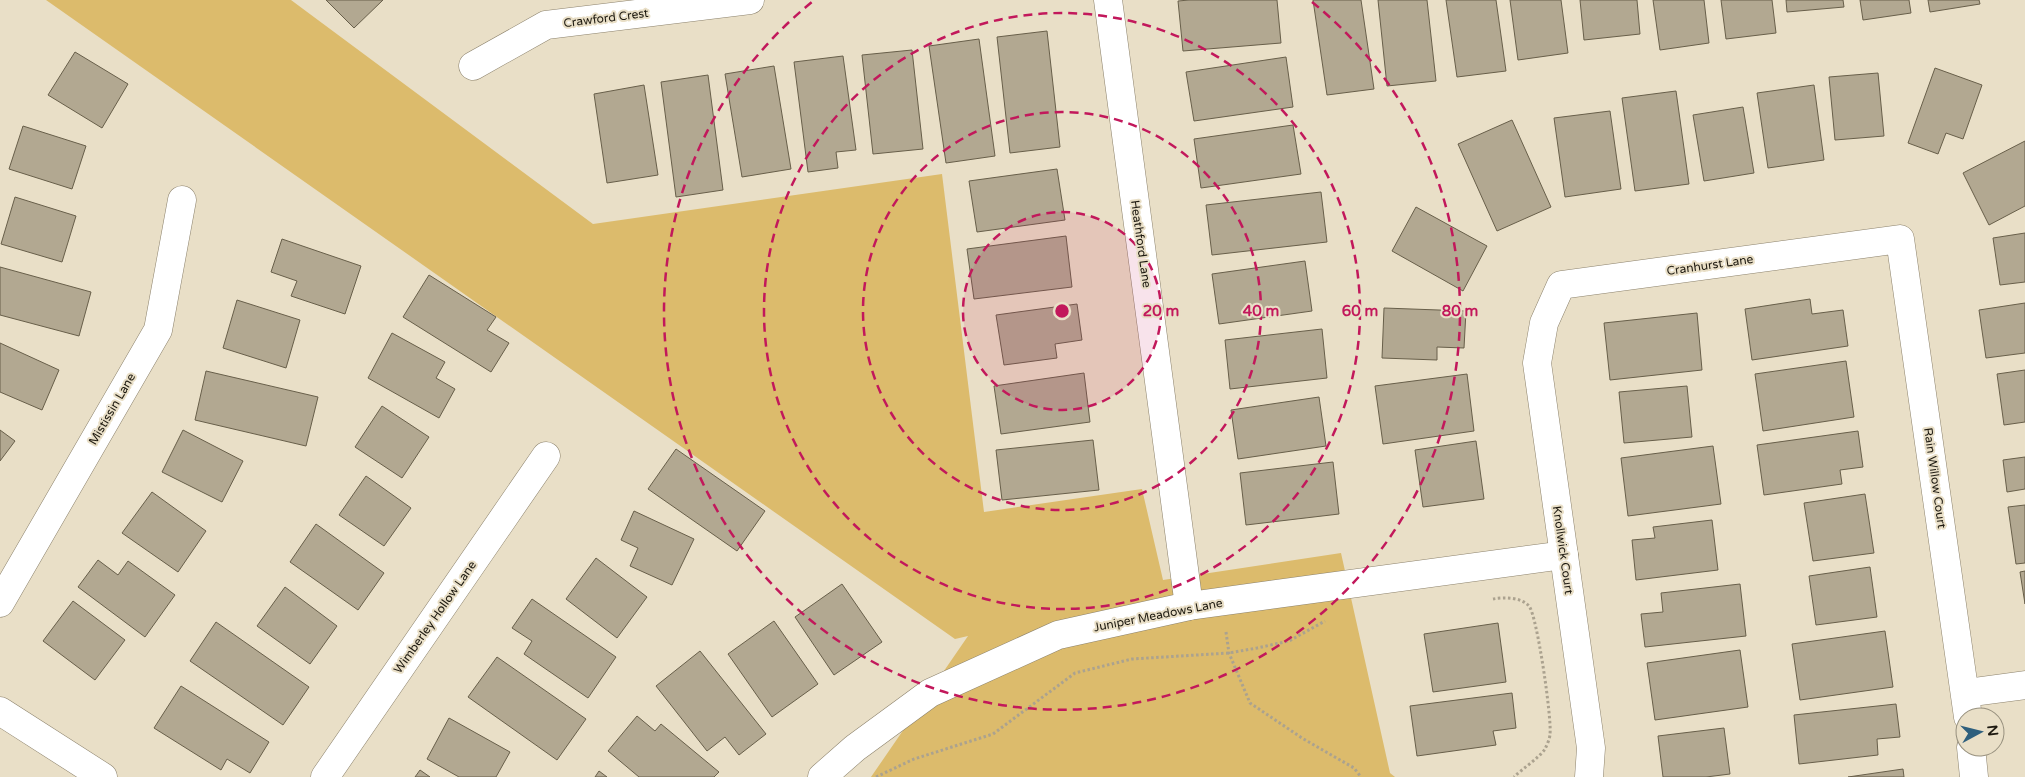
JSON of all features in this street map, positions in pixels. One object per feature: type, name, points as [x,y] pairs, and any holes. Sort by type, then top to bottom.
[{"type":"street","name":"Crawford Crest","points":[[473,66],[546,25],[750,0]]},
{"type":"street","name":"Heathford Lane","points":[[1108,0],[1189,606]]},
{"type":"street","name":"Mistissin Lane","points":[[0,603],[158,330],[182,200]]},
{"type":"street","name":"Cranhurst Lane","points":[[1544,322],[1562,285],[1900,238]]},
{"type":"street","name":"Rain Willow Court","points":[[1900,238],[1967,705]]},
{"type":"street","name":"Knollwick Court","points":[[1544,322],[1537,363],[1590,748],[1589,777]]},
{"type":"street","name":"Wimberley Hollow Lane","points":[[325,777],[546,456]]},
{"type":"street","name":"Juniper Meadows Lane","points":[[822,777],[855,748],[930,693],[1058,635],[1189,606],[1564,554]]},
{"type":"street","points":[[1967,705],[2025,686]]},
{"type":"street","points":[[0,711],[103,777]]},
{"type":"street","points":[[1972,757],[1974,777]]},
{"type":"path","points":[[1492,599],[1502,598],[1523,601],[1529,606],[1534,614],[1540,646],[1550,734],[1545,749],[1514,777]]},
{"type":"path","points":[[1222,602],[1229,653],[1250,703],[1302,738],[1354,768],[1361,777]]},
{"type":"path","points":[[876,777],[914,759],[993,734],[1075,673],[1132,659],[1229,653],[1289,641],[1325,621],[1334,619]]},
{"type":"shaded area","points":[[46,0],[291,0],[593,224],[942,174],[984,512],[1142,489],[1163,580],[1341,553],[1390,773],[1395,777],[871,777],[968,636],[955,639]]},
{"type":"building","points":[[326,0],[383,0],[354,28]]},
{"type":"building","points":[[1277,0],[1281,43],[1183,51],[1178,1]]},
{"type":"building","points":[[1313,0],[1361,0],[1374,89],[1327,95]]},
{"type":"building","points":[[1378,0],[1427,0],[1436,81],[1387,86]]},
{"type":"building","points":[[1446,0],[1496,0],[1506,71],[1457,77]]},
{"type":"building","points":[[1510,0],[1561,0],[1568,53],[1518,60]]},
{"type":"building","points":[[1580,0],[1637,0],[1640,34],[1584,40]]},
{"type":"building","points":[[1653,0],[1704,0],[1709,43],[1660,50]]},
{"type":"building","points":[[1721,0],[1772,0],[1776,33],[1726,39]]},
{"type":"building","points":[[1786,0],[1843,0],[1844,7],[1787,12]]},
{"type":"building","points":[[1860,0],[1909,0],[1911,13],[1863,20]]},
{"type":"building","points":[[1928,0],[1979,0],[1980,4],[1930,12]]},
{"type":"building","points":[[1047,31],[1060,147],[1010,153],[997,37]]},
{"type":"building","points":[[979,39],[995,156],[946,163],[929,46]]},
{"type":"building","points":[[912,50],[923,149],[873,154],[862,55]]},
{"type":"building","points":[[75,52],[128,84],[102,128],[48,95]]},
{"type":"building","points":[[843,56],[856,150],[836,152],[838,168],[808,172],[794,62]]},
{"type":"building","points":[[1286,57],[1293,107],[1194,121],[1186,72]]},
{"type":"building","points":[[774,66],[791,169],[742,177],[725,74]]},
{"type":"building","points":[[1935,68],[1982,85],[1963,139],[1946,133],[1938,154],[1908,143]]},
{"type":"building","points":[[1878,73],[1884,136],[1835,140],[1829,77]]},
{"type":"building","points":[[708,75],[723,190],[676,197],[661,82]]},
{"type":"building","points":[[644,85],[658,175],[607,183],[594,94]]},
{"type":"building","points":[[1814,85],[1824,160],[1768,168],[1757,93]]},
{"type":"building","points":[[1676,91],[1689,184],[1635,191],[1622,98]]},
{"type":"building","points":[[1743,107],[1754,173],[1704,181],[1693,115]]},
{"type":"building","points":[[1610,111],[1621,189],[1565,197],[1554,118]]},
{"type":"building","points":[[1512,120],[1551,207],[1497,231],[1458,144]]},
{"type":"building","points":[[1293,125],[1301,174],[1201,188],[1194,139]]},
{"type":"building","points":[[23,126],[86,146],[72,189],[9,169]]},
{"type":"building","points":[[2025,141],[2025,206],[1989,225],[1963,173]]},
{"type":"building","points":[[1057,169],[1065,220],[977,232],[969,181]]},
{"type":"building","points":[[1321,192],[1327,242],[1212,255],[1206,205]]},
{"type":"building","points":[[15,197],[76,216],[62,262],[1,244]]},
{"type":"building","points":[[1416,207],[1487,246],[1463,291],[1392,251]]},
{"type":"building","points":[[2025,233],[2025,282],[2000,285],[1993,238]]},
{"type":"building","points":[[1066,236],[1072,287],[974,299],[967,249]]},
{"type":"building","points":[[282,239],[361,266],[345,314],[291,296],[297,281],[271,272]]},
{"type":"building","points":[[1305,261],[1312,311],[1219,324],[1212,274]]},
{"type":"building","points":[[0,267],[91,292],[79,336],[0,315]]},
{"type":"building","points":[[429,275],[496,317],[487,330],[509,343],[491,372],[403,317]]},
{"type":"building","points":[[1810,299],[1812,314],[1843,310],[1848,346],[1752,360],[1745,309]]},
{"type":"building","points":[[237,300],[300,320],[286,368],[223,348]]},
{"type":"building","points":[[2025,303],[2025,353],[1986,358],[1979,310]]},
{"type":"building","points":[[1077,304],[1082,340],[1055,344],[1057,358],[1004,365],[996,315]]},
{"type":"building","points":[[1384,308],[1466,311],[1464,348],[1437,347],[1437,360],[1382,358]]},
{"type":"building","points":[[1697,313],[1702,370],[1610,380],[1604,323]]},
{"type":"building","points":[[1322,329],[1327,378],[1230,389],[1225,340]]},
{"type":"building","points":[[392,333],[445,362],[436,378],[455,389],[439,418],[368,378]]},
{"type":"building","points":[[0,343],[59,370],[42,410],[0,392]]},
{"type":"building","points":[[1846,361],[1854,417],[1763,431],[1755,374]]},
{"type":"building","points":[[2025,370],[2025,422],[2004,425],[1997,374]]},
{"type":"building","points":[[206,371],[318,397],[306,446],[195,420]]},
{"type":"building","points":[[1084,373],[1090,422],[1001,434],[994,386]]},
{"type":"building","points":[[1467,374],[1474,431],[1383,444],[1375,386]]},
{"type":"building","points":[[1687,386],[1692,437],[1624,443],[1619,392]]},
{"type":"building","points":[[1319,397],[1326,446],[1238,459],[1231,410]]},
{"type":"building","points":[[382,406],[429,437],[402,478],[355,447]]},
{"type":"building","points":[[0,430],[15,441],[0,461]]},
{"type":"building","points":[[183,430],[243,461],[222,502],[162,472]]},
{"type":"building","points":[[1858,431],[1863,467],[1840,470],[1842,484],[1764,495],[1757,445]]},
{"type":"building","points":[[1093,440],[1099,490],[1002,500],[996,450]]},
{"type":"building","points":[[1476,441],[1484,499],[1423,507],[1415,450]]},
{"type":"building","points":[[1713,446],[1721,504],[1628,516],[1621,458]]},
{"type":"building","points":[[676,449],[765,511],[737,551],[648,489]]},
{"type":"building","points":[[2025,457],[2025,489],[2007,492],[2003,460]]},
{"type":"building","points":[[1333,462],[1339,514],[1246,525],[1240,473]]},
{"type":"building","points":[[366,476],[411,508],[384,546],[339,515]]},
{"type":"building","points":[[152,492],[206,531],[178,572],[122,533]]},
{"type":"building","points":[[1865,494],[1874,553],[1813,561],[1804,503]]},
{"type":"building","points":[[2025,505],[2025,563],[2016,564],[2008,507]]},
{"type":"building","points":[[634,511],[694,539],[672,585],[630,566],[638,548],[621,540]]},
{"type":"building","points":[[1712,520],[1718,570],[1636,580],[1632,540],[1655,538],[1653,527]]},
{"type":"building","points":[[316,524],[384,573],[358,610],[290,562]]},
{"type":"building","points":[[596,558],[647,597],[617,638],[566,599]]},
{"type":"building","points":[[98,560],[118,575],[128,561],[175,595],[145,637],[78,587]]},
{"type":"building","points":[[1870,567],[1877,617],[1816,625],[1809,576]]},
{"type":"building","points":[[2025,571],[2025,604],[2020,572]]},
{"type":"building","points":[[842,584],[882,642],[834,675],[795,617]]},
{"type":"building","points":[[1740,584],[1746,636],[1645,647],[1641,614],[1663,612],[1661,593]]},
{"type":"building","points":[[285,587],[337,626],[310,664],[257,626]]},
{"type":"building","points":[[532,599],[616,657],[588,698],[524,654],[532,641],[512,628]]},
{"type":"building","points":[[73,601],[125,640],[95,680],[43,641]]},
{"type":"building","points":[[774,621],[818,684],[772,717],[728,654]]},
{"type":"building","points":[[216,622],[309,687],[283,725],[190,661]]},
{"type":"building","points":[[1498,623],[1506,682],[1433,692],[1424,634]]},
{"type":"building","points":[[1885,631],[1893,687],[1800,700],[1792,644]]},
{"type":"building","points":[[1740,650],[1748,707],[1655,720],[1647,663]]},
{"type":"building","points":[[700,651],[766,734],[739,755],[725,737],[707,751],[656,686]]},
{"type":"building","points":[[497,657],[586,719],[557,760],[468,697]]},
{"type":"building","points":[[181,686],[269,742],[250,773],[227,759],[221,770],[154,728]]},
{"type":"building","points":[[1512,693],[1516,728],[1493,731],[1496,745],[1417,756],[1410,706]]},
{"type":"building","points":[[1896,704],[1900,737],[1877,739],[1878,755],[1799,764],[1794,715]]},
{"type":"building","points":[[637,716],[655,731],[661,724],[719,772],[714,777],[639,777],[608,751]]},
{"type":"building","points":[[449,718],[510,752],[496,777],[459,777],[427,759]]},
{"type":"building","points":[[1724,728],[1730,774],[1706,777],[1663,777],[1658,736]]},
{"type":"building","points":[[1903,769],[1904,777],[1848,777]]},
{"type":"building","points":[[420,770],[430,777],[415,777]]},
{"type":"building","points":[[599,771],[607,777],[595,777]]}]
